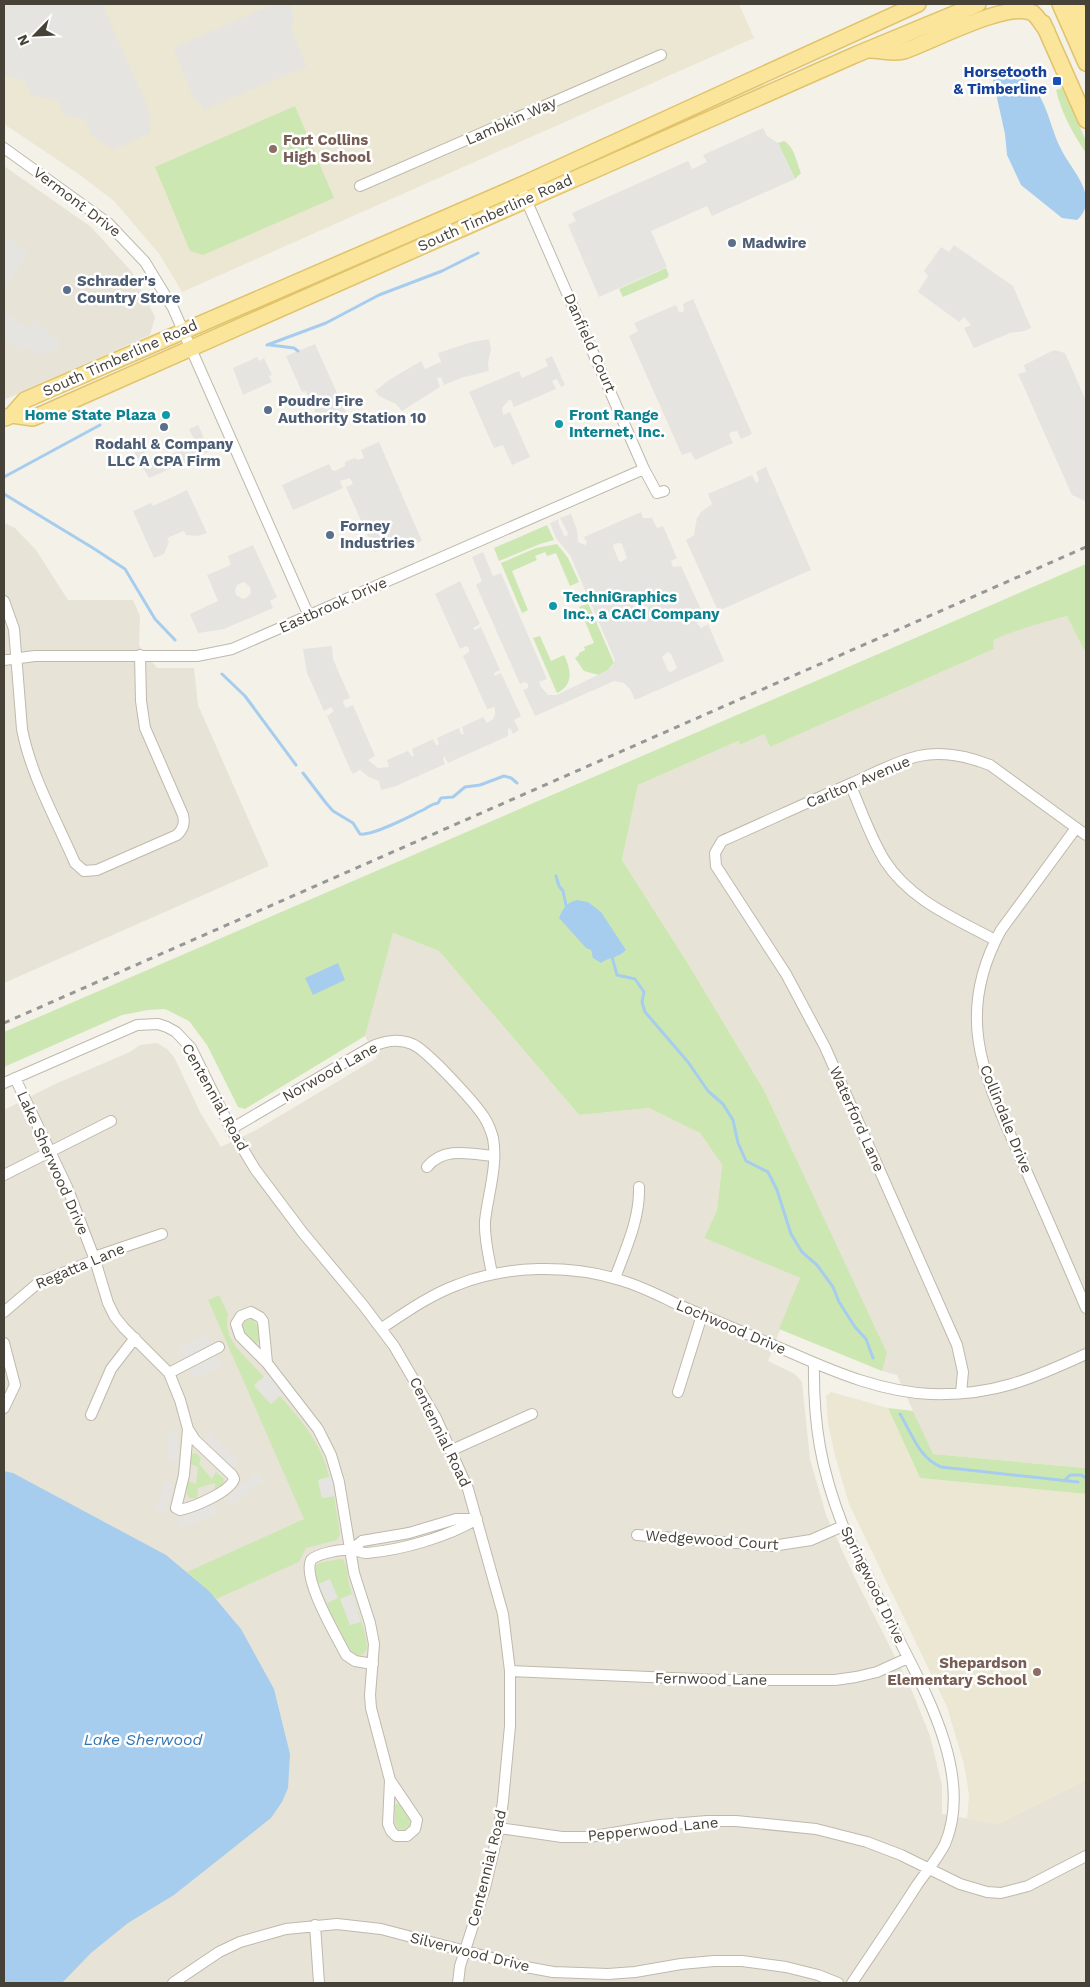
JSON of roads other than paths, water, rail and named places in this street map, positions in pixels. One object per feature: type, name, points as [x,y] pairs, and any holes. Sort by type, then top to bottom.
[{"type":"main road","name":"South Timberline Road","points":[[8,417],[26,400],[519,186],[918,4]]},
{"type":"main road","name":"South Timberline Road","points":[[8,417],[33,418],[866,50],[978,4]]},
{"type":"main road","points":[[1035,4],[1086,120]]},
{"type":"main road","points":[[1060,4],[1086,63]]},
{"type":"main road","points":[[1076,4],[1086,38]]},
{"type":"main road","points":[[866,50],[902,52],[987,15],[1010,9],[1019,9],[1033,13],[1047,32]]},
{"type":"street","name":"Lambkin Way","points":[[360,186],[661,55]]},
{"type":"street","name":"Vermont Drive","points":[[4,148],[108,223],[129,243],[162,286],[309,616]]},
{"type":"street","name":"Danfield Court","points":[[519,186],[527,199],[644,469],[657,493],[664,491]]},
{"type":"street","name":"Eastbrook Drive","points":[[4,660],[17,658],[140,655],[197,656],[232,649],[644,469]]},
{"type":"street","points":[[4,600],[14,629],[22,729],[31,764],[76,863],[84,870],[97,870],[177,835],[184,824],[183,815],[143,720],[140,701],[140,655]]},
{"type":"street","name":"Carlton Avenue","points":[[714,860],[715,853],[722,841],[905,760],[938,754],[975,759],[994,767],[1086,835]]},
{"type":"street","points":[[850,784],[878,850],[897,877],[931,906],[995,940]]},
{"type":"street","name":"Collindale Drive","points":[[1076,828],[995,940],[983,972],[978,993],[977,1015],[978,1040],[988,1083],[1086,1308]]},
{"type":"street","name":"Waterford Lane","points":[[714,860],[716,866],[786,974],[825,1047],[958,1345],[963,1372],[961,1393]]},
{"type":"street","name":"Centennial Road","points":[[15,1078],[137,1025],[150,1024],[167,1027],[176,1032],[191,1048],[231,1129],[255,1169],[279,1202],[382,1328],[420,1388],[452,1450],[468,1489],[502,1614],[510,1671],[510,1726],[499,1828],[485,1888],[464,1952],[458,1983]]},
{"type":"street","name":"Norwood Lane","points":[[231,1129],[371,1047],[384,1042],[401,1041],[412,1044],[431,1057],[484,1116],[492,1136],[494,1156],[485,1232],[492,1274]]},
{"type":"street","points":[[4,1083],[15,1078]]},
{"type":"street","name":"Lake Sherwood Drive","points":[[15,1078],[67,1187],[108,1303],[115,1317],[168,1373],[180,1400],[188,1429],[194,1440],[234,1479],[232,1485],[216,1496],[180,1510],[176,1508],[184,1475],[188,1429]]},
{"type":"street","points":[[4,1176],[111,1121]]},
{"type":"street","points":[[427,1167],[439,1156],[447,1153],[494,1156]]},
{"type":"street","points":[[615,1278],[637,1216],[640,1203],[639,1188]]},
{"type":"street","name":"Regatta Lane","points":[[4,1312],[38,1283],[94,1260],[97,1256],[162,1234]]},
{"type":"street","name":"Lochwood Drive","points":[[382,1328],[437,1293],[458,1284],[492,1274],[548,1270],[574,1271],[615,1278],[814,1363],[877,1385],[903,1391],[930,1394],[992,1389],[1035,1377],[1086,1354]]},
{"type":"street","points":[[268,1363],[263,1322],[260,1316],[251,1312],[241,1316],[236,1324],[240,1336],[268,1363],[280,1382],[308,1415],[318,1429],[331,1455],[339,1482],[356,1580],[373,1635],[371,1708],[390,1780],[388,1824],[396,1836],[407,1836],[415,1829],[417,1820],[390,1780]]},
{"type":"street","points":[[678,1392],[702,1315]]},
{"type":"street","points":[[91,1415],[111,1369],[135,1338]]},
{"type":"street","points":[[4,1343],[15,1384],[4,1408]]},
{"type":"street","points":[[168,1373],[220,1347]]},
{"type":"street","name":"Springwood Drive","points":[[814,1363],[814,1414],[825,1474],[843,1526],[937,1721],[952,1774],[953,1804],[944,1844],[852,1983]]},
{"type":"street","points":[[452,1450],[532,1414]]},
{"type":"street","points":[[373,1664],[355,1661],[346,1655],[314,1590],[308,1565],[316,1555],[351,1550],[362,1541],[409,1533],[456,1519],[477,1519]]},
{"type":"street","name":"Wedgewood Court","points":[[637,1535],[772,1546],[811,1540],[843,1526]]},
{"type":"street","name":"Fernwood Lane","points":[[510,1671],[718,1680],[835,1680],[877,1672],[908,1658]]},
{"type":"street","name":"Pepperwood Lane","points":[[499,1828],[562,1837],[589,1837],[685,1822],[736,1820],[816,1829],[867,1842],[901,1855],[970,1888],[987,1892],[1001,1892],[1028,1886],[1086,1856]]},
{"type":"street","name":"Silverwood Drive","points":[[173,1983],[211,1957],[240,1942],[286,1929],[337,1924],[374,1928],[526,1968],[581,1974],[636,1972],[681,1964],[714,1961],[759,1963],[818,1975],[838,1983]]},
{"type":"street","points":[[315,1925],[319,1983]]},
{"type":"water","points":[[1003,69],[1018,74],[1027,80],[1044,104],[1059,145],[1078,176],[1086,196],[1085,210],[1077,220],[1062,218],[1021,185],[1007,155],[1005,134],[993,80],[996,73]]},
{"type":"water","points":[[577,900],[588,902],[601,912],[626,950],[623,953],[601,963],[593,958],[591,950],[586,948],[559,918],[566,906]]},
{"type":"water","points":[[338,963],[345,980],[313,995],[305,978]]},
{"type":"water","name":"Lake Sherwood","points":[[4,1471],[13,1473],[166,1555],[209,1591],[241,1629],[274,1689],[290,1754],[288,1788],[282,1802],[271,1818],[174,1895],[128,1923],[91,1953],[62,1983],[4,1983]]},
{"type":"waterway","points":[[267,345],[326,323],[379,295],[442,271],[478,253]]},
{"type":"waterway","points":[[270,345],[294,348],[298,351]]},
{"type":"waterway","points":[[4,477],[100,425]]},
{"type":"waterway","points":[[4,494],[125,569],[155,619],[175,640]]},
{"type":"waterway","points":[[222,674],[245,696],[296,765]]},
{"type":"waterway","points":[[303,773],[333,811],[353,823],[360,834],[374,832],[392,825],[438,803],[441,798],[453,797],[465,787],[480,785],[504,776],[511,778],[517,783]]},
{"type":"waterway","points":[[556,876],[559,886],[563,891],[566,905]]},
{"type":"waterway","points":[[612,957],[617,975],[635,979],[644,992],[642,1002],[645,1012],[688,1062],[708,1091],[723,1104],[733,1120],[738,1143],[746,1161],[768,1172],[777,1190],[791,1234],[802,1252],[817,1265],[833,1287],[839,1302],[855,1327],[866,1339],[873,1358]]},
{"type":"waterway","points":[[900,1414],[922,1452],[933,1463],[941,1467],[1078,1482]]},
{"type":"waterway","points":[[1064,1481],[1070,1475],[1081,1475],[1086,1478]]},
{"type":"railway","points":[[4,1023],[1086,547]]},
{"type":"place","name":"Horsetooth & Timberline","points":[[1057,81]]},
{"type":"place","name":"Fort Collins High School","points":[[273,149]]},
{"type":"place","name":"Madwire","points":[[732,243]]},
{"type":"place","name":"Schrader's Country Store","points":[[67,290]]},
{"type":"place","name":"Poudre Fire Authority Station 10","points":[[268,410]]},
{"type":"place","name":"Home State Plaza","points":[[166,415]]},
{"type":"place","name":"Front Range Internet, Inc.","points":[[559,424]]},
{"type":"place","name":"Rodahl & Company LLC A CPA Firm","points":[[164,427]]},
{"type":"place","name":"Forney Industries","points":[[330,535]]},
{"type":"place","name":"TechniGraphics Inc., a CACI Company","points":[[553,606]]},
{"type":"place","name":"Shepardson Elementary School","points":[[1037,1672]]}]
